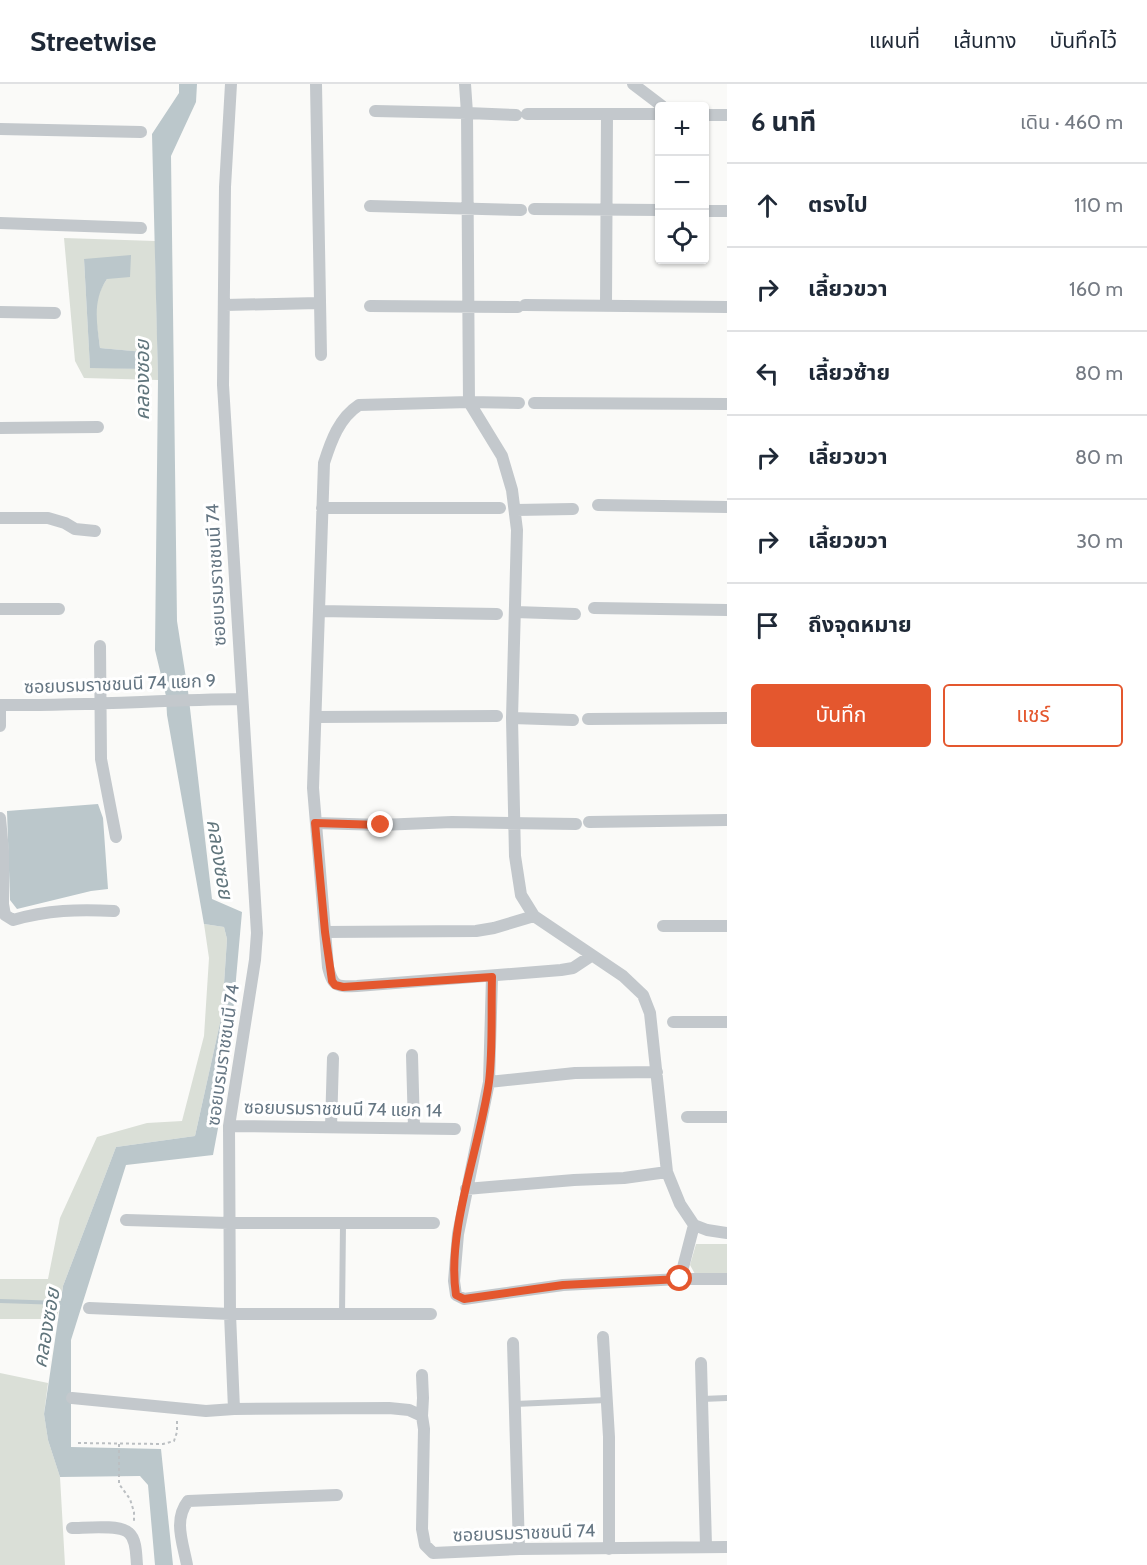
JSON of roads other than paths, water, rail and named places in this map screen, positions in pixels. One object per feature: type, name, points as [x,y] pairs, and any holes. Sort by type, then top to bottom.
[{"type":"street","name":"ซอยบรมราชชนนี 74","points":[[231,84],[225,187],[224,412],[257,933],[255,960],[229,1126],[228,1223],[234,1409]]},
{"type":"street","points":[[316,84],[321,355]]},
{"type":"street","points":[[465,84],[469,402],[502,456],[516,510],[512,718],[515,856],[521,895],[534,916],[622,976],[643,995],[650,1012],[667,1172],[680,1204],[694,1225],[727,1233]]},
{"type":"street","points":[[633,84],[657,102]]},
{"type":"street","points":[[375,111],[467,114],[655,114]]},
{"type":"street","points":[[606,306],[607,114]]},
{"type":"street","points":[[709,115],[727,115]]},
{"type":"street","points":[[0,129],[141,132]]},
{"type":"street","points":[[370,206],[521,210]]},
{"type":"street","points":[[534,209],[655,210]]},
{"type":"street","points":[[709,211],[727,211]]},
{"type":"street","points":[[0,223],[141,228]]},
{"type":"street","points":[[225,305],[319,303]]},
{"type":"street","points":[[370,306],[727,307]]},
{"type":"street","points":[[0,312],[55,313]]},
{"type":"street","points":[[519,403],[370,403],[359,405],[349,411],[337,429],[324,463],[313,788],[325,932],[332,981],[335,985],[343,987],[492,977],[573,968],[591,956]]},
{"type":"street","points":[[534,403],[727,404]]},
{"type":"street","points":[[0,428],[98,427]]},
{"type":"street","points":[[598,506],[727,507]]},
{"type":"street","points":[[322,508],[500,508]]},
{"type":"street","points":[[516,510],[573,509]]},
{"type":"street","points":[[0,518],[48,519],[65,523],[75,529],[95,531]]},
{"type":"street","points":[[594,608],[727,610]]},
{"type":"street","points":[[0,609],[59,609]]},
{"type":"street","points":[[318,611],[497,614]]},
{"type":"street","points":[[515,612],[575,614]]},
{"type":"street","points":[[100,646],[101,759],[116,837]]},
{"type":"street","name":"ซอยบรมราชชนนี 74 แยก 9","points":[[0,705],[67,706],[162,700],[241,699]]},
{"type":"street","points":[[0,705],[0,726]]},
{"type":"street","points":[[316,717],[497,716]]},
{"type":"street","points":[[512,718],[573,720]]},
{"type":"street","points":[[588,719],[727,718]]},
{"type":"street","points":[[0,818],[3,851],[3,904],[5,915],[8,918],[13,920],[56,910],[84,909],[114,912]]},
{"type":"street","points":[[315,823],[381,825],[452,822],[583,823],[727,820]]},
{"type":"street","points":[[325,932],[477,931],[534,916]]},
{"type":"street","points":[[663,926],[727,926]]},
{"type":"street","points":[[492,977],[489,1082],[458,1234],[454,1281],[456,1295],[464,1299],[563,1285],[727,1279]]},
{"type":"street","points":[[673,1022],[727,1022]]},
{"type":"street","points":[[412,1055],[414,1128]]},
{"type":"street","points":[[331,1127],[333,1058]]},
{"type":"street","points":[[489,1082],[575,1072],[657,1072]]},
{"type":"street","points":[[687,1117],[727,1117]]},
{"type":"street","name":"ซอยบรมราชชนนี 74 แยก 14","points":[[229,1126],[455,1129]]},
{"type":"street","points":[[466,1189],[624,1178],[667,1172]]},
{"type":"street","points":[[126,1220],[228,1223],[434,1222]]},
{"type":"street","points":[[680,1279],[694,1225]]},
{"type":"street","points":[[89,1308],[230,1314],[431,1314]]},
{"type":"street","points":[[603,1337],[609,1437],[609,1549]]},
{"type":"street","points":[[513,1343],[519,1549]]},
{"type":"street","points":[[701,1364],[706,1546]]},
{"type":"street","points":[[72,1398],[206,1411],[389,1408],[409,1410],[422,1416],[422,1375]]},
{"type":"street","name":"ซอยบรมราชชนนี 74","points":[[422,1416],[424,1429],[422,1529],[425,1545],[433,1553],[519,1549],[727,1547]]},
{"type":"street","points":[[187,1565],[179,1523],[181,1510],[188,1501],[337,1495]]},
{"type":"street","points":[[72,1528],[120,1528],[130,1533],[134,1542],[137,1565]]},
{"type":"lane","points":[[342,1315],[343,1223]]},
{"type":"lane","points":[[702,1399],[727,1398]]},
{"type":"lane","points":[[515,1404],[607,1400]]},
{"type":"waterway","name":"คลองซอย","points":[[0,1301],[62,1303]]}]
